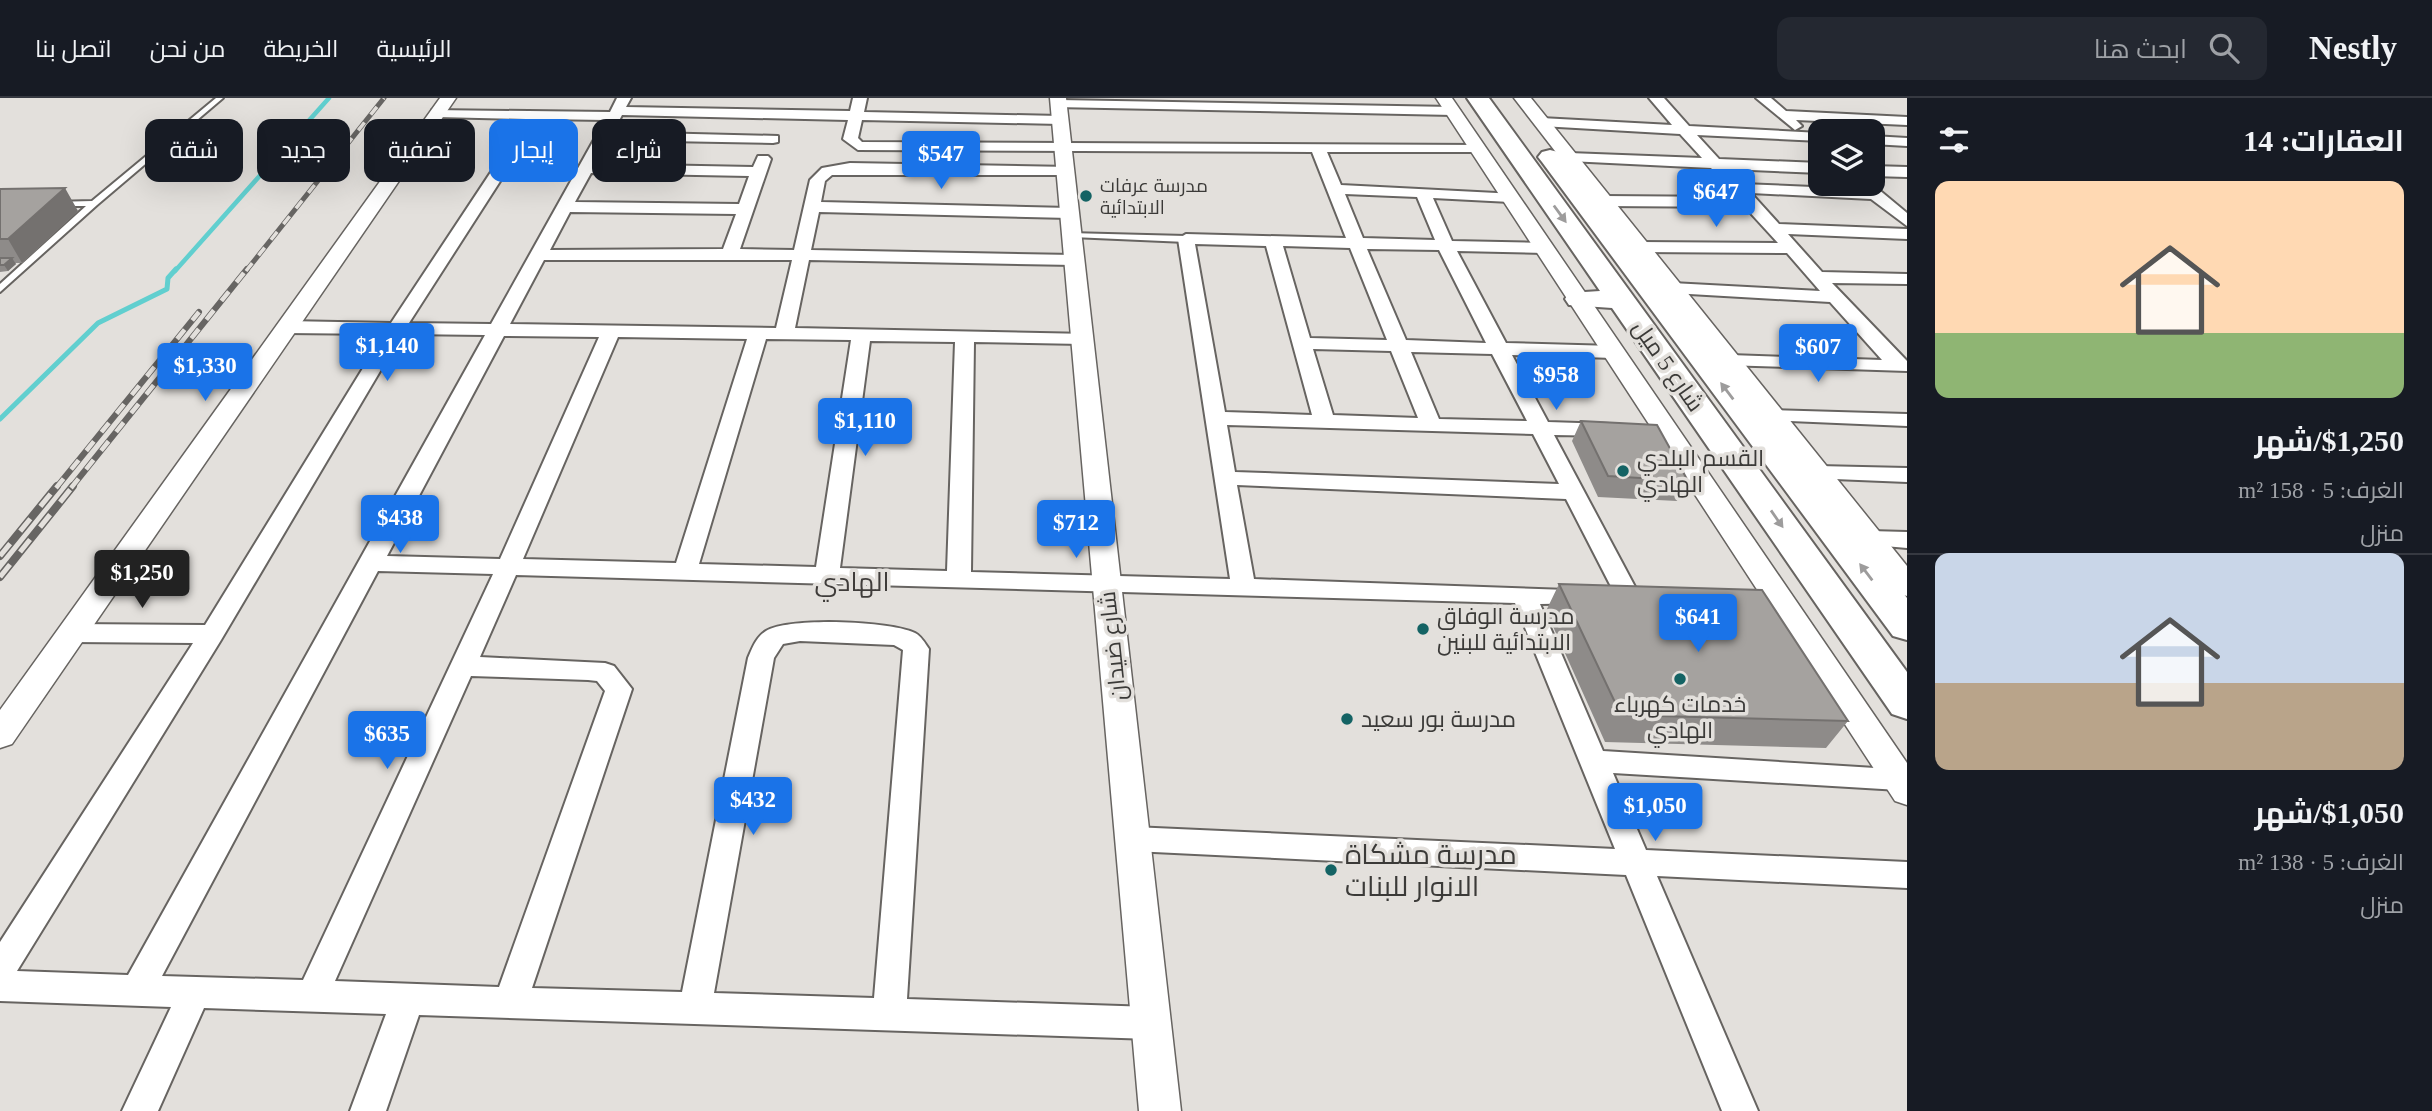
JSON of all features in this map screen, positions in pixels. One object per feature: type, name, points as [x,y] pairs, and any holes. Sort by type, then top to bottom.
[{"type":"main road","name":"شارع 5 ميل","points":[[1506,98],[1556,163],[1678,305],[1907,626]]},
{"type":"main road","name":"شارع 5 ميل","points":[[1458,102],[1556,163],[1621,300],[1907,702]]},
{"type":"main road","points":[[1493,171],[1556,163]]},
{"type":"main road","points":[[1578,299],[1621,300]]},
{"type":"street","points":[[860,98],[849,142],[858,146],[1061,127],[1458,102],[1477,148],[1614,352],[1646,431],[1781,602],[1903,785]]},
{"type":"street","points":[[1522,98],[1541,122],[1556,163],[1603,201],[1640,247],[1678,305],[1730,361],[1907,586]]},
{"type":"street","points":[[1656,98],[1835,297],[1902,366]]},
{"type":"street","points":[[1763,98],[1808,133]]},
{"type":"street","points":[[0,735],[442,105],[535,115],[856,116],[1061,127],[1317,146],[1477,148]]},
{"type":"street","points":[[0,970],[212,634],[396,329],[535,115]]},
{"type":"street","points":[[730,254],[758,172],[773,139],[789,127],[795,115]]},
{"type":"street","points":[[1783,115],[1907,121]]},
{"type":"street","points":[[615,116],[773,139]]},
{"type":"street","points":[[137,991],[615,116]]},
{"type":"street","points":[[1541,122],[1808,137]]},
{"type":"street","points":[[784,334],[820,175],[838,168],[1061,127]]},
{"type":"street","name":"شارع ضيدان","points":[[1061,127],[1160,1111]]},
{"type":"street","points":[[1885,141],[1907,142]]},
{"type":"street","points":[[1317,146],[1431,425]]},
{"type":"street","points":[[1556,163],[1714,163],[1808,167]]},
{"type":"street","points":[[586,168],[758,172]]},
{"type":"street","points":[[1885,171],[1907,172]]},
{"type":"street","points":[[1737,188],[1808,189]]},
{"type":"street","points":[[1335,189],[1510,197]]},
{"type":"street","points":[[1423,193],[1445,245],[1629,598]]},
{"type":"street","points":[[1877,196],[1907,221]]},
{"type":"street","points":[[1603,201],[1750,202]]},
{"type":"street","points":[[1888,205],[1907,206]]},
{"type":"street","points":[[565,207],[746,209]]},
{"type":"street","points":[[812,207],[1072,236]]},
{"type":"street","points":[[1774,229],[1907,234]]},
{"type":"street","points":[[539,255],[801,255],[1072,236]]},
{"type":"street","points":[[1243,587],[1186,239],[1544,248]]},
{"type":"street","points":[[1273,241],[1324,421]]},
{"type":"street","points":[[1640,247],[1791,248]]},
{"type":"street","points":[[1817,277],[1898,279],[1907,296]]},
{"type":"street","points":[[1678,305],[1835,297]]},
{"type":"street","points":[[286,327],[1082,338]]},
{"type":"street","points":[[312,996],[508,567],[611,331]]},
{"type":"street","points":[[685,572],[758,334]]},
{"type":"street","points":[[827,576],[861,335]]},
{"type":"street","points":[[959,579],[965,336]]},
{"type":"street","points":[[1302,343],[1614,352]]},
{"type":"street","points":[[1730,361],[1902,366]]},
{"type":"street","points":[[1773,416],[1907,420]]},
{"type":"street","points":[[1215,418],[1646,431]]},
{"type":"street","points":[[1818,473],[1907,475]]},
{"type":"street","points":[[1225,478],[1574,492]]},
{"type":"street","points":[[1870,539],[1907,540]]},
{"type":"street","points":[[371,563],[1656,598]]},
{"type":"street","points":[[1524,595],[1740,1111]]},
{"type":"street","points":[[1753,601],[1781,602]]},
{"type":"street","points":[[695,1008],[761,657],[767,643],[779,634],[799,632],[894,636],[909,640],[916,649],[889,1014]]},
{"type":"street","points":[[72,633],[212,634]]},
{"type":"street","points":[[463,666],[588,670],[605,673],[619,689],[510,1003]]},
{"type":"street","points":[[1594,761],[1903,785]]},
{"type":"street","points":[[1133,839],[1907,875]]},
{"type":"street","points":[[0,986],[1151,1023]]},
{"type":"street","points":[[140,1111],[195,992]]},
{"type":"street","points":[[368,1111],[408,999]]},
{"type":"lane","points":[[0,289],[94,203],[220,98]]},
{"type":"lane","points":[[40,204],[94,203]]},
{"type":"lane","points":[[1072,236],[1186,239]]},
{"type":"building","points":[[65,188],[8,239],[0,239],[0,189]]},
{"type":"building","points":[[0,258],[12,258],[0,265]]},
{"type":"building","points":[[1581,421],[1657,425],[1688,481],[1608,476]]},
{"type":"building","name":"خدمات كهرباء الهادي","points":[[1559,584],[1762,590],[1848,721],[1621,715]]},
{"type":"waterway","points":[[175,271],[329,98]]},
{"type":"waterway","points":[[0,419],[98,323],[167,289],[168,278],[176,269]]},
{"type":"railway","points":[[246,271],[384,98]]},
{"type":"railway","points":[[71,488],[247,269]]},
{"type":"railway","points":[[56,488],[199,312]]},
{"type":"railway","points":[[0,556],[57,486]]},
{"type":"railway","points":[[0,577],[73,486]]},
{"type":"place","name":"مدرسة عرفات الابتدائية","points":[[1086,196]]},
{"type":"place","name":"القسم البلدي الهادي","points":[[1623,471]]},
{"type":"place","name":"مدرسة الوفاق الابتدائية للبنين","points":[[1423,629]]},
{"type":"place","name":"خدمات كهرباء الهادي","points":[[1680,679]]},
{"type":"place","name":"مدرسة بور سعيد","points":[[1347,719]]},
{"type":"place","name":"مدرسة مشكاة الانوار للبنات","points":[[1331,870]]},
{"type":"district","name":"الهادي","points":[[852,582]]}]
